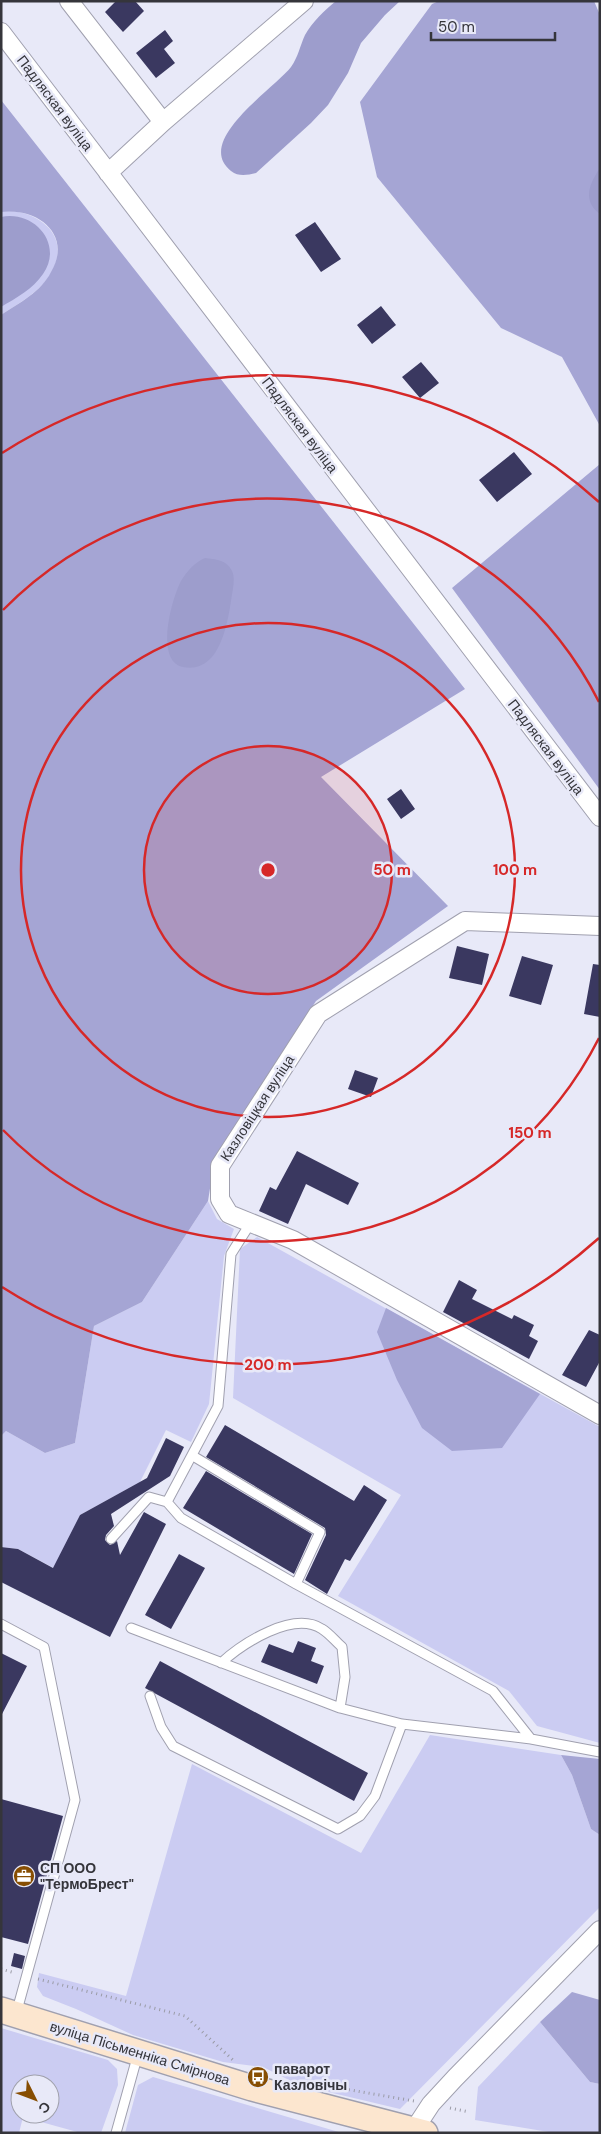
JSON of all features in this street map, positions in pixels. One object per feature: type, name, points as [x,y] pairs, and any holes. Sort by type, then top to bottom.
[{"type":"main road","name":"вуліца Пісьменніка Смірнова","points":[[8,2012],[252,2088],[417,2132]]},
{"type":"street","points":[[68,1],[163,122]]},
{"type":"street","points":[[108,173],[163,122],[304,1]]},
{"type":"street","name":"Падляская вуліца","points":[[1,32],[600,818]]},
{"type":"street","name":"Казловіцкая вуліца","points":[[600,926],[465,921],[318,1014],[220,1166],[220,1199],[229,1214],[293,1240],[600,1415]]},
{"type":"street","points":[[417,2132],[431,2104],[600,1930]]},
{"type":"lane","points":[[167,1502],[218,1406],[231,1254],[250,1224]]},
{"type":"lane","points":[[193,1456],[320,1532],[296,1584]]},
{"type":"lane","points":[[111,1539],[149,1497],[167,1502],[181,1518],[296,1584],[493,1691],[531,1739]]},
{"type":"lane","points":[[221,1664],[236,1649],[271,1630],[294,1622],[320,1628],[342,1647],[345,1677],[340,1708]]},
{"type":"lane","points":[[1,1624],[44,1647],[75,1800],[27,1976],[8,2012]]},
{"type":"lane","points":[[131,1628],[340,1708],[402,1724],[531,1739],[600,1752]]},
{"type":"lane","points":[[150,1696],[161,1727],[173,1746],[338,1829],[360,1816],[375,1796],[402,1724]]},
{"type":"lane","points":[[116,2133],[138,2052]]},
{"type":"path","points":[[1,1969],[185,2016],[234,2061]]},
{"type":"path","points":[[335,2087],[470,2112]]},
{"type":"shaded area","points":[[336,1],[400,1],[361,43],[348,73],[328,105],[311,123],[256,173],[243,175],[234,173],[222,159],[222,145],[229,130],[255,101],[291,67],[308,30],[319,16]]},
{"type":"shaded area","points":[[439,1],[594,1],[600,15],[600,426],[562,357],[501,328],[377,177],[360,102],[432,4]]},
{"type":"shaded area","points":[[1,100],[465,689],[321,777],[448,906],[316,1001],[215,1157],[208,1201],[142,1302],[94,1326],[75,1443],[45,1453],[6,1431],[1,1436],[1,315],[29,296],[47,279],[57,259],[58,246],[55,235],[39,219],[28,214],[1,212]]},
{"type":"shaded area","points":[[600,168],[600,214],[591,204],[589,192],[590,186]]},
{"type":"shaded area","points":[[10,211],[34,217],[43,223],[51,230],[56,239],[58,250],[51,273],[41,286],[29,297],[1,315],[1,212]]},
{"type":"shaded area","points":[[13,216],[34,224],[48,241],[50,251],[49,263],[39,279],[24,293],[1,307],[1,217]]},
{"type":"shaded area","points":[[600,464],[600,790],[452,588]]},
{"type":"shaded area","points":[[205,558],[224,562],[232,571],[234,582],[227,623],[224,635],[213,656],[205,663],[195,667],[183,667],[174,662],[169,653],[167,642],[170,614],[181,581],[192,567]]},
{"type":"shaded area","points":[[208,1201],[217,1219],[234,1229],[224,1256],[209,1404],[191,1442],[166,1430],[140,1482],[80,1515],[61,1553],[125,1606],[18,1549],[1,1547],[1,1436],[6,1431],[45,1453],[75,1443],[94,1326],[142,1302]]},
{"type":"shaded area","points":[[257,1237],[600,1427],[600,1743],[537,1726],[509,1691],[338,1596],[401,1495],[233,1398],[240,1249]]},
{"type":"shaded area","points":[[386,1308],[540,1394],[502,1448],[452,1451],[422,1428],[397,1380],[377,1332]]},
{"type":"shaded area","points":[[430,1735],[561,1755],[572,1775],[591,1829],[600,1835],[600,1907],[400,2109],[299,2085],[263,2067],[223,2062],[133,2035],[43,1996],[37,1987],[39,1973],[126,1996],[192,1764],[361,1853]]},
{"type":"shaded area","points":[[561,1755],[600,1759],[600,1835],[591,1829],[572,1775]]},
{"type":"shaded area","points":[[572,1992],[600,2000],[600,2084],[590,2082],[540,2022]]},
{"type":"shaded area","points":[[540,2022],[590,2082],[600,2084],[600,2133],[555,2133],[475,2120],[478,2087]]},
{"type":"shaded area","points":[[1,2028],[108,2060],[117,2069],[118,2085],[101,2133],[81,2133],[48,2124],[60,2124],[60,2074],[10,2074],[10,2124],[21,2124],[19,2133],[1,2133]]},
{"type":"shaded area","points":[[153,2077],[342,2133],[125,2133],[138,2085]]},
{"type":"building","points":[[116,1],[135,1],[144,11],[123,32],[105,12]]},
{"type":"building","points":[[165,30],[173,41],[164,49],[175,63],[156,78],[136,53]]},
{"type":"building","points":[[315,222],[341,259],[321,272],[295,235]]},
{"type":"building","points":[[381,306],[396,325],[372,344],[357,325]]},
{"type":"building","points":[[421,362],[439,383],[420,398],[402,377]]},
{"type":"building","points":[[514,452],[532,474],[497,502],[479,480]]},
{"type":"building","points":[[401,789],[415,809],[401,819],[387,799]]},
{"type":"building","points":[[457,946],[489,954],[482,985],[449,978]]},
{"type":"building","points":[[522,956],[553,965],[541,1005],[509,996]]},
{"type":"building","points":[[593,964],[600,965],[600,1017],[584,1014]]},
{"type":"building","points":[[355,1070],[378,1078],[371,1097],[348,1089]]},
{"type":"building","points":[[297,1151],[359,1183],[348,1205],[306,1184],[288,1224],[259,1211],[270,1187],[276,1190]]},
{"type":"building","points":[[459,1280],[477,1290],[472,1299],[512,1319],[514,1315],[534,1325],[529,1336],[538,1341],[529,1359],[443,1312]]},
{"type":"building","points":[[589,1330],[600,1335],[600,1361],[586,1387],[562,1375]]},
{"type":"building","points":[[225,1425],[354,1501],[364,1485],[387,1500],[350,1561],[345,1559],[327,1594],[305,1580],[326,1535],[325,1528],[206,1457]]},
{"type":"building","points":[[166,1438],[184,1447],[170,1476],[111,1514],[114,1526],[106,1535],[105,1540],[110,1545],[117,1541],[120,1555],[144,1512],[166,1524],[110,1637],[1,1582],[1,1547],[18,1549],[53,1568],[80,1515],[147,1478]]},
{"type":"building","points":[[206,1471],[312,1534],[294,1574],[183,1508]]},
{"type":"building","points":[[179,1554],[205,1568],[171,1629],[145,1615]]},
{"type":"building","points":[[298,1641],[316,1648],[311,1661],[324,1666],[317,1684],[261,1662],[269,1644],[293,1653]]},
{"type":"building","points":[[1,1653],[27,1666],[1,1716]]},
{"type":"building","points":[[160,1661],[368,1773],[354,1801],[145,1688]]},
{"type":"building","name":"СП ООО \"ТермоБрест\"","points":[[1,1799],[63,1816],[28,1944],[1,1937]]},
{"type":"building","points":[[14,1953],[25,1956],[22,1969],[11,1966]]},
{"type":"place","name":"СП ООО \"ТермоБрест\"","points":[[24,1876]]},
{"type":"place","name":"паварот Казловічы","points":[[258,2077]]}]
